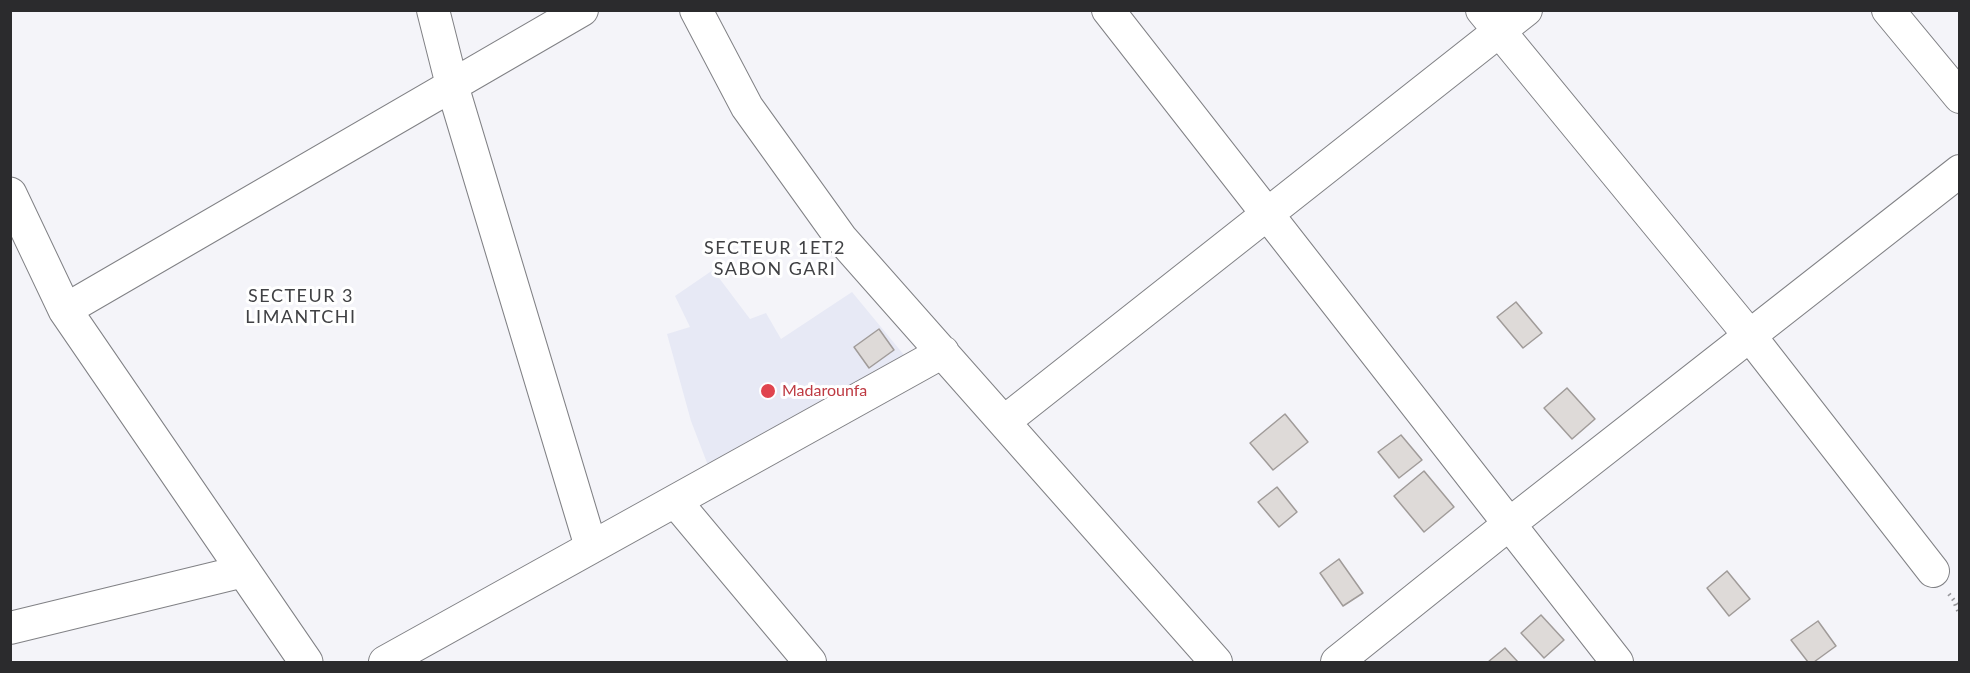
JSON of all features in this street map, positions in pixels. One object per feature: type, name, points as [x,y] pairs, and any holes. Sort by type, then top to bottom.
[{"type":"street","points":[[433,10],[452,85],[591,547]]},
{"type":"street","points":[[65,310],[582,10]]},
{"type":"street","points":[[696,10],[747,107],[834,228],[1216,663]]},
{"type":"street","points":[[1108,10],[1266,216],[1617,663]]},
{"type":"street","points":[[1005,422],[1266,216],[1491,21],[1526,10]]},
{"type":"street","points":[[1887,10],[1959,97]]},
{"type":"street","points":[[1491,21],[1750,336],[1933,571]]},
{"type":"street","points":[[1337,663],[1508,525],[1959,171]]},
{"type":"street","points":[[10,194],[65,310],[306,663]]},
{"type":"street","points":[[385,663],[943,352]]},
{"type":"street","points":[[676,502],[810,663]]},
{"type":"street","points":[[10,628],[244,571]]},
{"type":"path","points":[[1951,597],[1959,615]]},
{"type":"shaded area","name":"Madarounfa","points":[[713,270],[750,319],[766,313],[781,339],[852,292],[909,361],[709,468],[691,421],[667,334],[690,327],[675,296]]},
{"type":"building","points":[[1516,302],[1542,333],[1523,348],[1497,317]]},
{"type":"building","points":[[879,329],[894,350],[869,368],[854,347]]},
{"type":"building","points":[[1567,388],[1595,419],[1572,439],[1544,408]]},
{"type":"building","points":[[1285,414],[1308,442],[1273,470],[1250,443]]},
{"type":"building","points":[[1401,435],[1422,460],[1399,478],[1378,452]]},
{"type":"building","points":[[1424,471],[1454,507],[1424,532],[1394,496]]},
{"type":"building","points":[[1277,487],[1297,512],[1279,527],[1258,502]]},
{"type":"building","points":[[1339,559],[1363,593],[1343,606],[1320,573]]},
{"type":"building","points":[[1727,571],[1750,599],[1729,616],[1707,588]]},
{"type":"building","points":[[1541,615],[1564,640],[1544,658],[1521,633]]},
{"type":"building","points":[[1818,621],[1836,646],[1814,662],[1808,662],[1791,640]]},
{"type":"building","points":[[1505,648],[1518,662],[1488,662]]},
{"type":"place","name":"Madarounfa","points":[[768,391]]},
{"type":"district","name":"SECTEUR 1ET2 SABON GARI","points":[[775,258]]},
{"type":"district","name":"SECTEUR 3 LIMANTCHI","points":[[301,306]]}]
